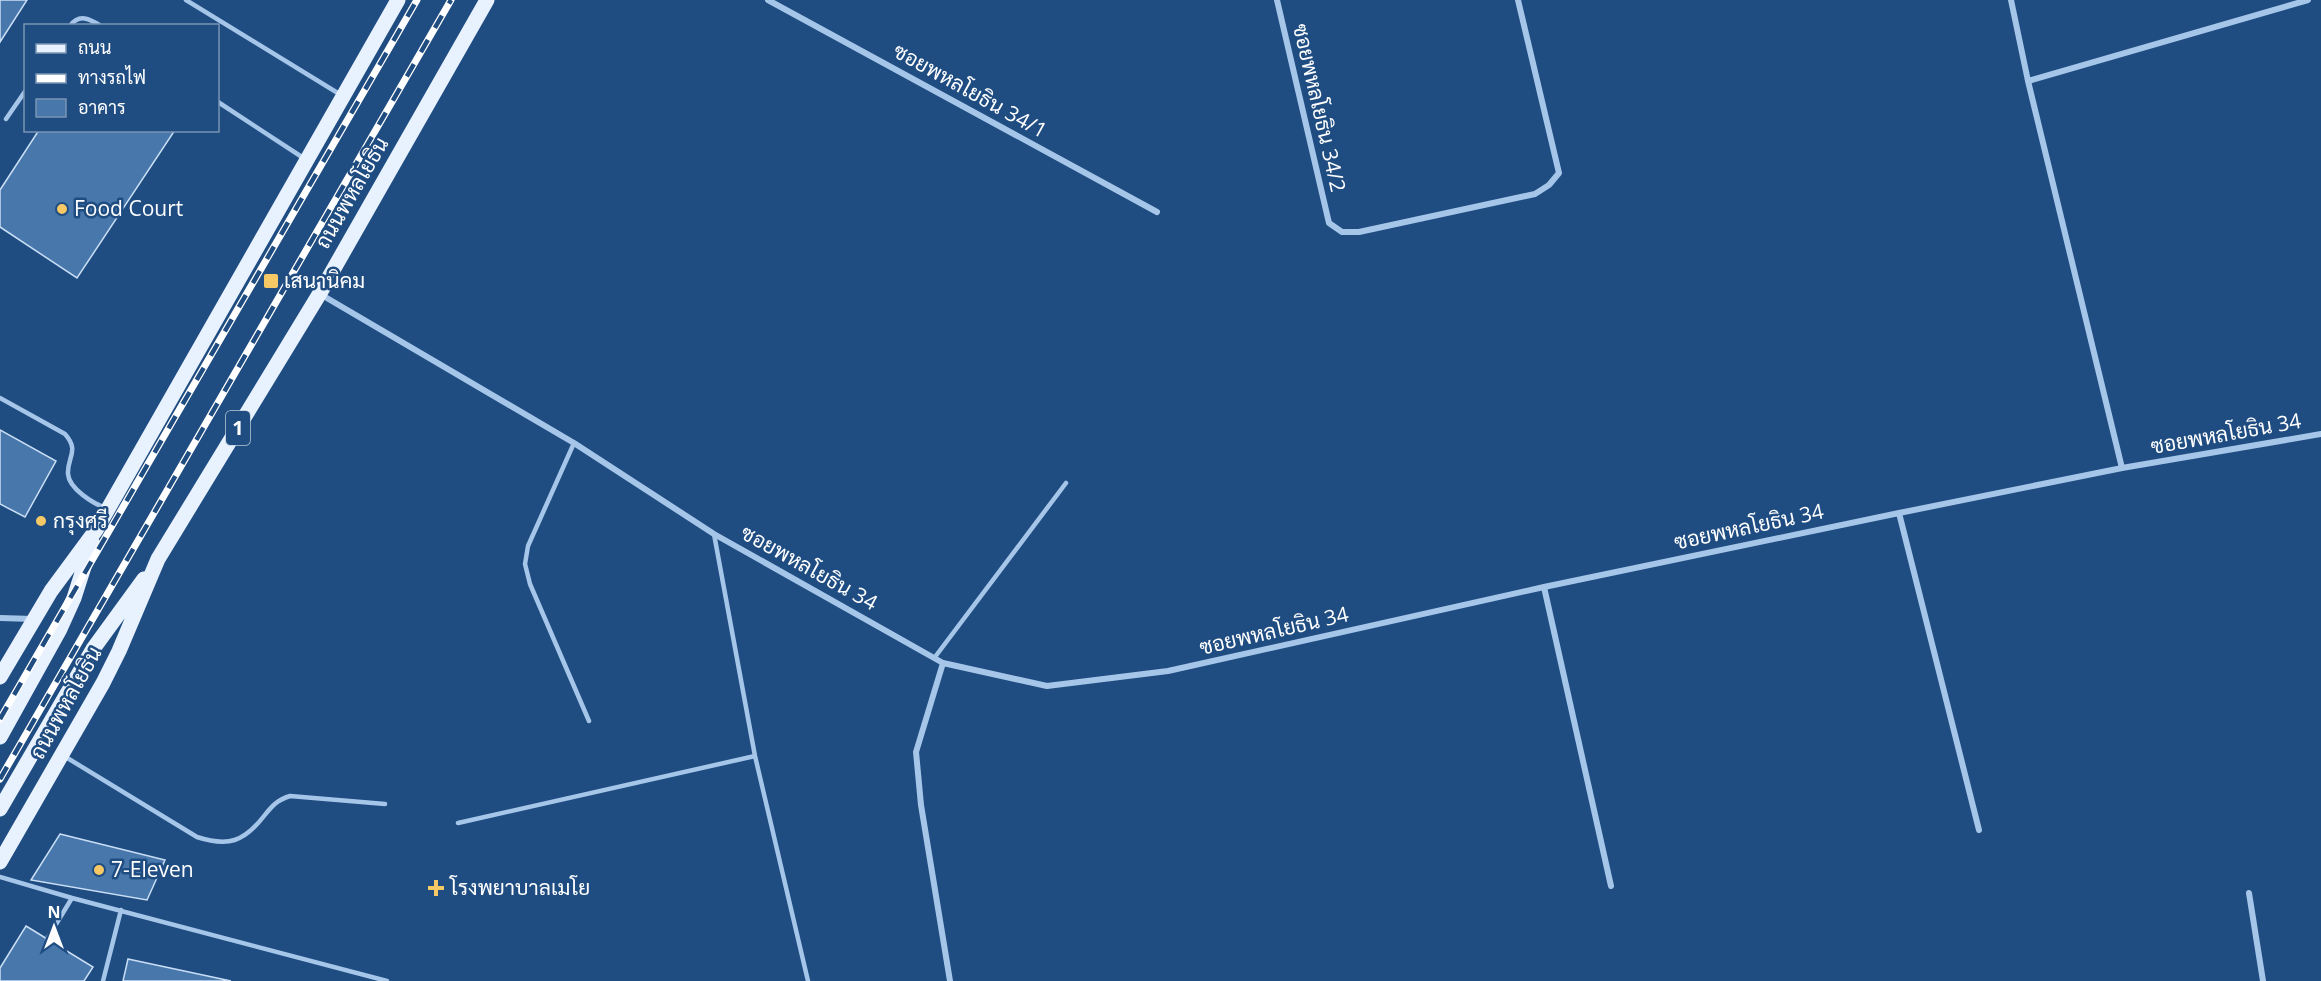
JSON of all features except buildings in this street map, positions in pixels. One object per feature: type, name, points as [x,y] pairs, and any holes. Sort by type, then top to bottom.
[{"type":"main road","name":"ถนนพหลโยธิน","points":[[0,677],[33,619],[68,566],[96,530],[398,0]]},
{"type":"main road","name":"ถนนพหลโยธิน","points":[[0,809],[93,649],[158,559],[320,293],[487,0]]},
{"type":"main road","name":"ถนนพหลโยธิน","points":[[0,737],[60,629],[74,598],[96,530]]},
{"type":"main road","name":"ถนนพหลโยธิน","points":[[0,862],[119,651],[158,559]]},
{"type":"street","name":"ซอยพหลโยธิน 34/1","points":[[768,0],[1157,212]]},
{"type":"street","name":"ซอยพหลโยธิน 34/2","points":[[1277,0],[1329,224],[1342,232],[1359,232],[1535,194],[1559,173],[1518,0]]},
{"type":"street","points":[[2011,0],[2028,81],[2122,468]]},
{"type":"street","points":[[2028,81],[2308,0]]},
{"type":"street","name":"ซอยพหลโยธิน 34","points":[[320,293],[574,443],[714,534],[943,663],[1047,686],[1157,673],[1544,587],[1899,513],[2122,468],[2321,434]]},
{"type":"street","points":[[1899,513],[1979,830]]},
{"type":"street","points":[[1544,587],[1611,886]]},
{"type":"street","points":[[0,618],[33,619]]},
{"type":"street","points":[[943,663],[916,752],[921,805],[950,981]]},
{"type":"street","points":[[2249,893],[2263,981]]},
{"type":"lane","points":[[186,0],[343,96]]},
{"type":"lane","points":[[71,24],[79,18],[91,19],[98,24]]},
{"type":"lane","points":[[6,119],[24,93]]},
{"type":"lane","points":[[219,103],[307,161]]},
{"type":"lane","points":[[0,398],[64,434],[71,443],[72,449],[69,479],[90,503],[108,509]]},
{"type":"lane","points":[[574,443],[528,546],[525,564],[530,584],[589,721]]},
{"type":"lane","points":[[935,657],[1066,483]]},
{"type":"lane","points":[[714,534],[755,756],[808,981]]},
{"type":"lane","points":[[62,755],[197,837],[209,841],[226,843],[240,839],[254,828],[280,799],[290,796],[385,804]]},
{"type":"lane","points":[[458,823],[755,756]]},
{"type":"lane","points":[[0,877],[387,981]]},
{"type":"lane","points":[[47,939],[72,898]]},
{"type":"lane","points":[[104,981],[121,910]]},
{"type":"railway","points":[[0,719],[417,0]]},
{"type":"railway","points":[[0,779],[451,0]]},
{"type":"place","name":"Food Court","points":[[62,209]]},
{"type":"place","name":"เสนานิคม","points":[[271,281]]},
{"type":"place","name":"กรุงศรี","points":[[41,521]]},
{"type":"place","name":"7-Eleven","points":[[99,870]]},
{"type":"place","name":"โรงพยาบาลเมโย","points":[[436,888]]}]
